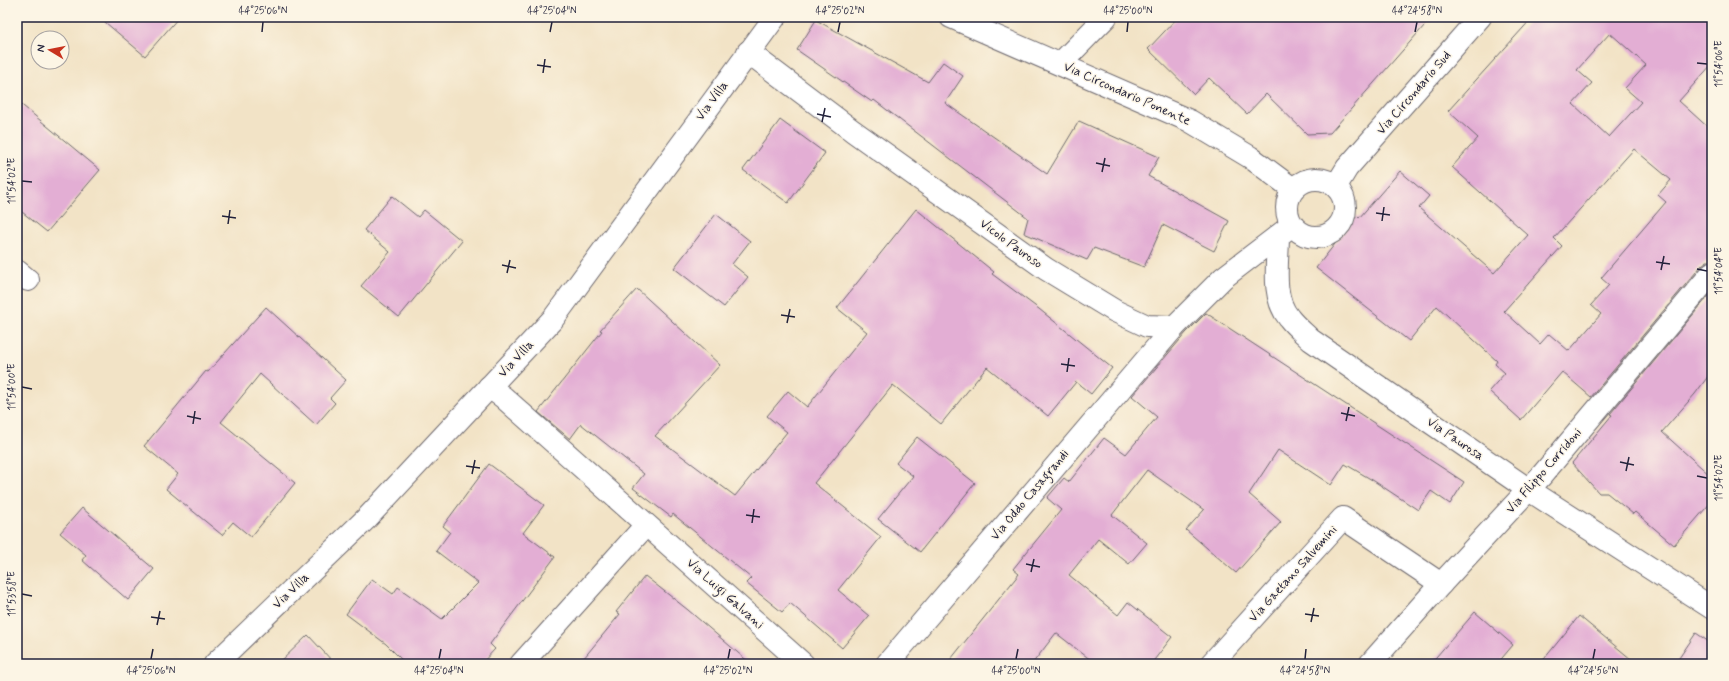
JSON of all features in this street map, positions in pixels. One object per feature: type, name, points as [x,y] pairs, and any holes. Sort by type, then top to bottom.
[{"type":"street","name":"Via Villa","points":[[215,664],[367,518],[553,319],[775,17]]},
{"type":"street","name":"Via Circondario Ponente","points":[[951,17],[1190,121],[1250,157],[1293,189]]},
{"type":"street","points":[[1060,64],[1106,17]]},
{"type":"street","name":"Via Circondario Sud","points":[[1341,177],[1480,17]]},
{"type":"street","name":"Vicolo Pauroso","points":[[748,52],[1046,269],[1115,311],[1147,326],[1174,327]]},
{"type":"street","points":[[1174,327],[1223,278],[1285,231],[1299,232],[1312,237],[1327,235],[1336,230],[1342,222],[1345,213],[1341,177],[1325,180],[1314,178],[1302,182],[1293,189],[1287,203],[1285,231]]},
{"type":"street","name":"Via Paurosa","points":[[1285,231],[1278,287],[1281,304],[1288,318],[1311,340],[1529,490],[1712,608]]},
{"type":"street","name":"Via Filippo Corridoni","points":[[1370,664],[1441,584],[1529,490],[1712,273]]},
{"type":"street","name":"Via Oddo Casagrandi","points":[[886,664],[1174,327]]},
{"type":"street","name":"Via Luigi Galvani","points":[[489,387],[503,397],[803,664]]},
{"type":"street","name":"Via Gaetano Salvemini","points":[[1211,664],[1343,518],[1441,584]]},
{"type":"street","points":[[521,664],[646,524]]},
{"type":"building","points":[[99,17],[179,17],[145,56]]},
{"type":"building","points":[[1178,17],[1432,17],[1330,133],[1307,134],[1266,94],[1247,114],[1209,78],[1194,94],[1148,49]]},
{"type":"building","points":[[1533,17],[1712,17],[1712,64],[1679,101],[1712,131],[1712,261],[1707,261],[1702,265],[1591,397],[1562,372],[1521,420],[1489,391],[1505,373],[1495,364],[1497,361],[1437,306],[1409,341],[1316,268],[1357,216],[1359,218],[1400,171],[1429,196],[1419,208],[1494,273],[1528,235],[1452,167],[1478,138],[1448,111]],"holes":[[[1610,33],[1646,65],[1625,88],[1641,102],[1609,137],[1573,104],[1592,83],[1577,70]],[[1634,149],[1671,180],[1658,195],[1666,202],[1601,278],[1609,285],[1591,305],[1601,314],[1569,351],[1549,334],[1540,344],[1504,311],[1562,246],[1554,238]]]},
{"type":"building","points":[[816,20],[928,82],[943,62],[963,76],[945,103],[1047,174],[1079,121],[1159,157],[1148,176],[1229,221],[1214,251],[1163,225],[1144,267],[1094,248],[1087,260],[1024,233],[1028,218],[874,100],[872,102],[797,50]]},
{"type":"building","points":[[17,101],[100,170],[47,232],[17,208]]},
{"type":"building","points":[[780,120],[825,153],[788,203],[743,170]]},
{"type":"building","points":[[392,196],[418,217],[424,210],[462,241],[399,317],[361,286],[390,252],[364,230]]},
{"type":"building","points":[[916,209],[994,272],[992,274],[1039,309],[1112,368],[1091,394],[1076,382],[1048,416],[987,367],[941,424],[893,385],[814,483],[881,537],[838,590],[869,616],[842,648],[790,603],[782,612],[746,583],[751,578],[673,514],[671,517],[633,488],[644,474],[581,424],[570,439],[538,412],[602,331],[600,330],[637,289],[720,365],[655,436],[735,496],[787,432],[767,416],[788,391],[807,407],[867,332],[837,308]]},
{"type":"building","points":[[716,214],[750,241],[732,264],[748,277],[724,307],[674,268]]},
{"type":"building","points":[[1712,292],[1712,371],[1695,394],[1662,432],[1712,477],[1712,501],[1674,545],[1635,512],[1633,514],[1607,493],[1599,493],[1572,463],[1612,415],[1610,414]]},
{"type":"building","points":[[266,307],[346,380],[330,398],[335,403],[316,425],[260,374],[221,422],[295,483],[251,537],[233,522],[222,535],[166,489],[178,474],[144,446],[206,371],[208,372]]},
{"type":"building","points":[[1206,313],[1464,482],[1450,504],[1431,491],[1418,510],[1345,464],[1331,485],[1278,450],[1249,494],[1281,522],[1236,573],[1186,530],[1204,510],[1147,470],[1112,515],[1147,543],[1129,564],[1098,539],[1069,575],[1118,615],[1128,602],[1172,637],[1151,664],[1096,664],[1056,633],[1032,664],[947,664],[1019,574],[1013,569],[1061,510],[1047,498],[1064,478],[1069,482],[1104,438],[1126,454],[1157,417],[1132,396],[1186,333]]},
{"type":"building","points":[[917,437],[975,483],[920,552],[878,519],[913,476],[896,463]]},
{"type":"building","points":[[489,464],[544,505],[523,533],[555,557],[490,644],[495,649],[481,664],[406,664],[386,644],[346,614],[372,579],[393,594],[398,587],[442,619],[478,583],[436,551],[450,532],[443,526]]},
{"type":"building","points":[[82,508],[154,569],[128,600],[82,560],[86,555],[60,533]]},
{"type":"building","points":[[645,576],[688,610],[751,664],[579,664],[620,614],[616,612]]},
{"type":"building","points":[[1475,612],[1513,645],[1497,664],[1430,664]]},
{"type":"building","points":[[1579,616],[1637,664],[1540,664]]},
{"type":"building","points":[[1696,633],[1712,644],[1712,664],[1675,664]]},
{"type":"building","points":[[308,635],[335,664],[278,664]]}]
